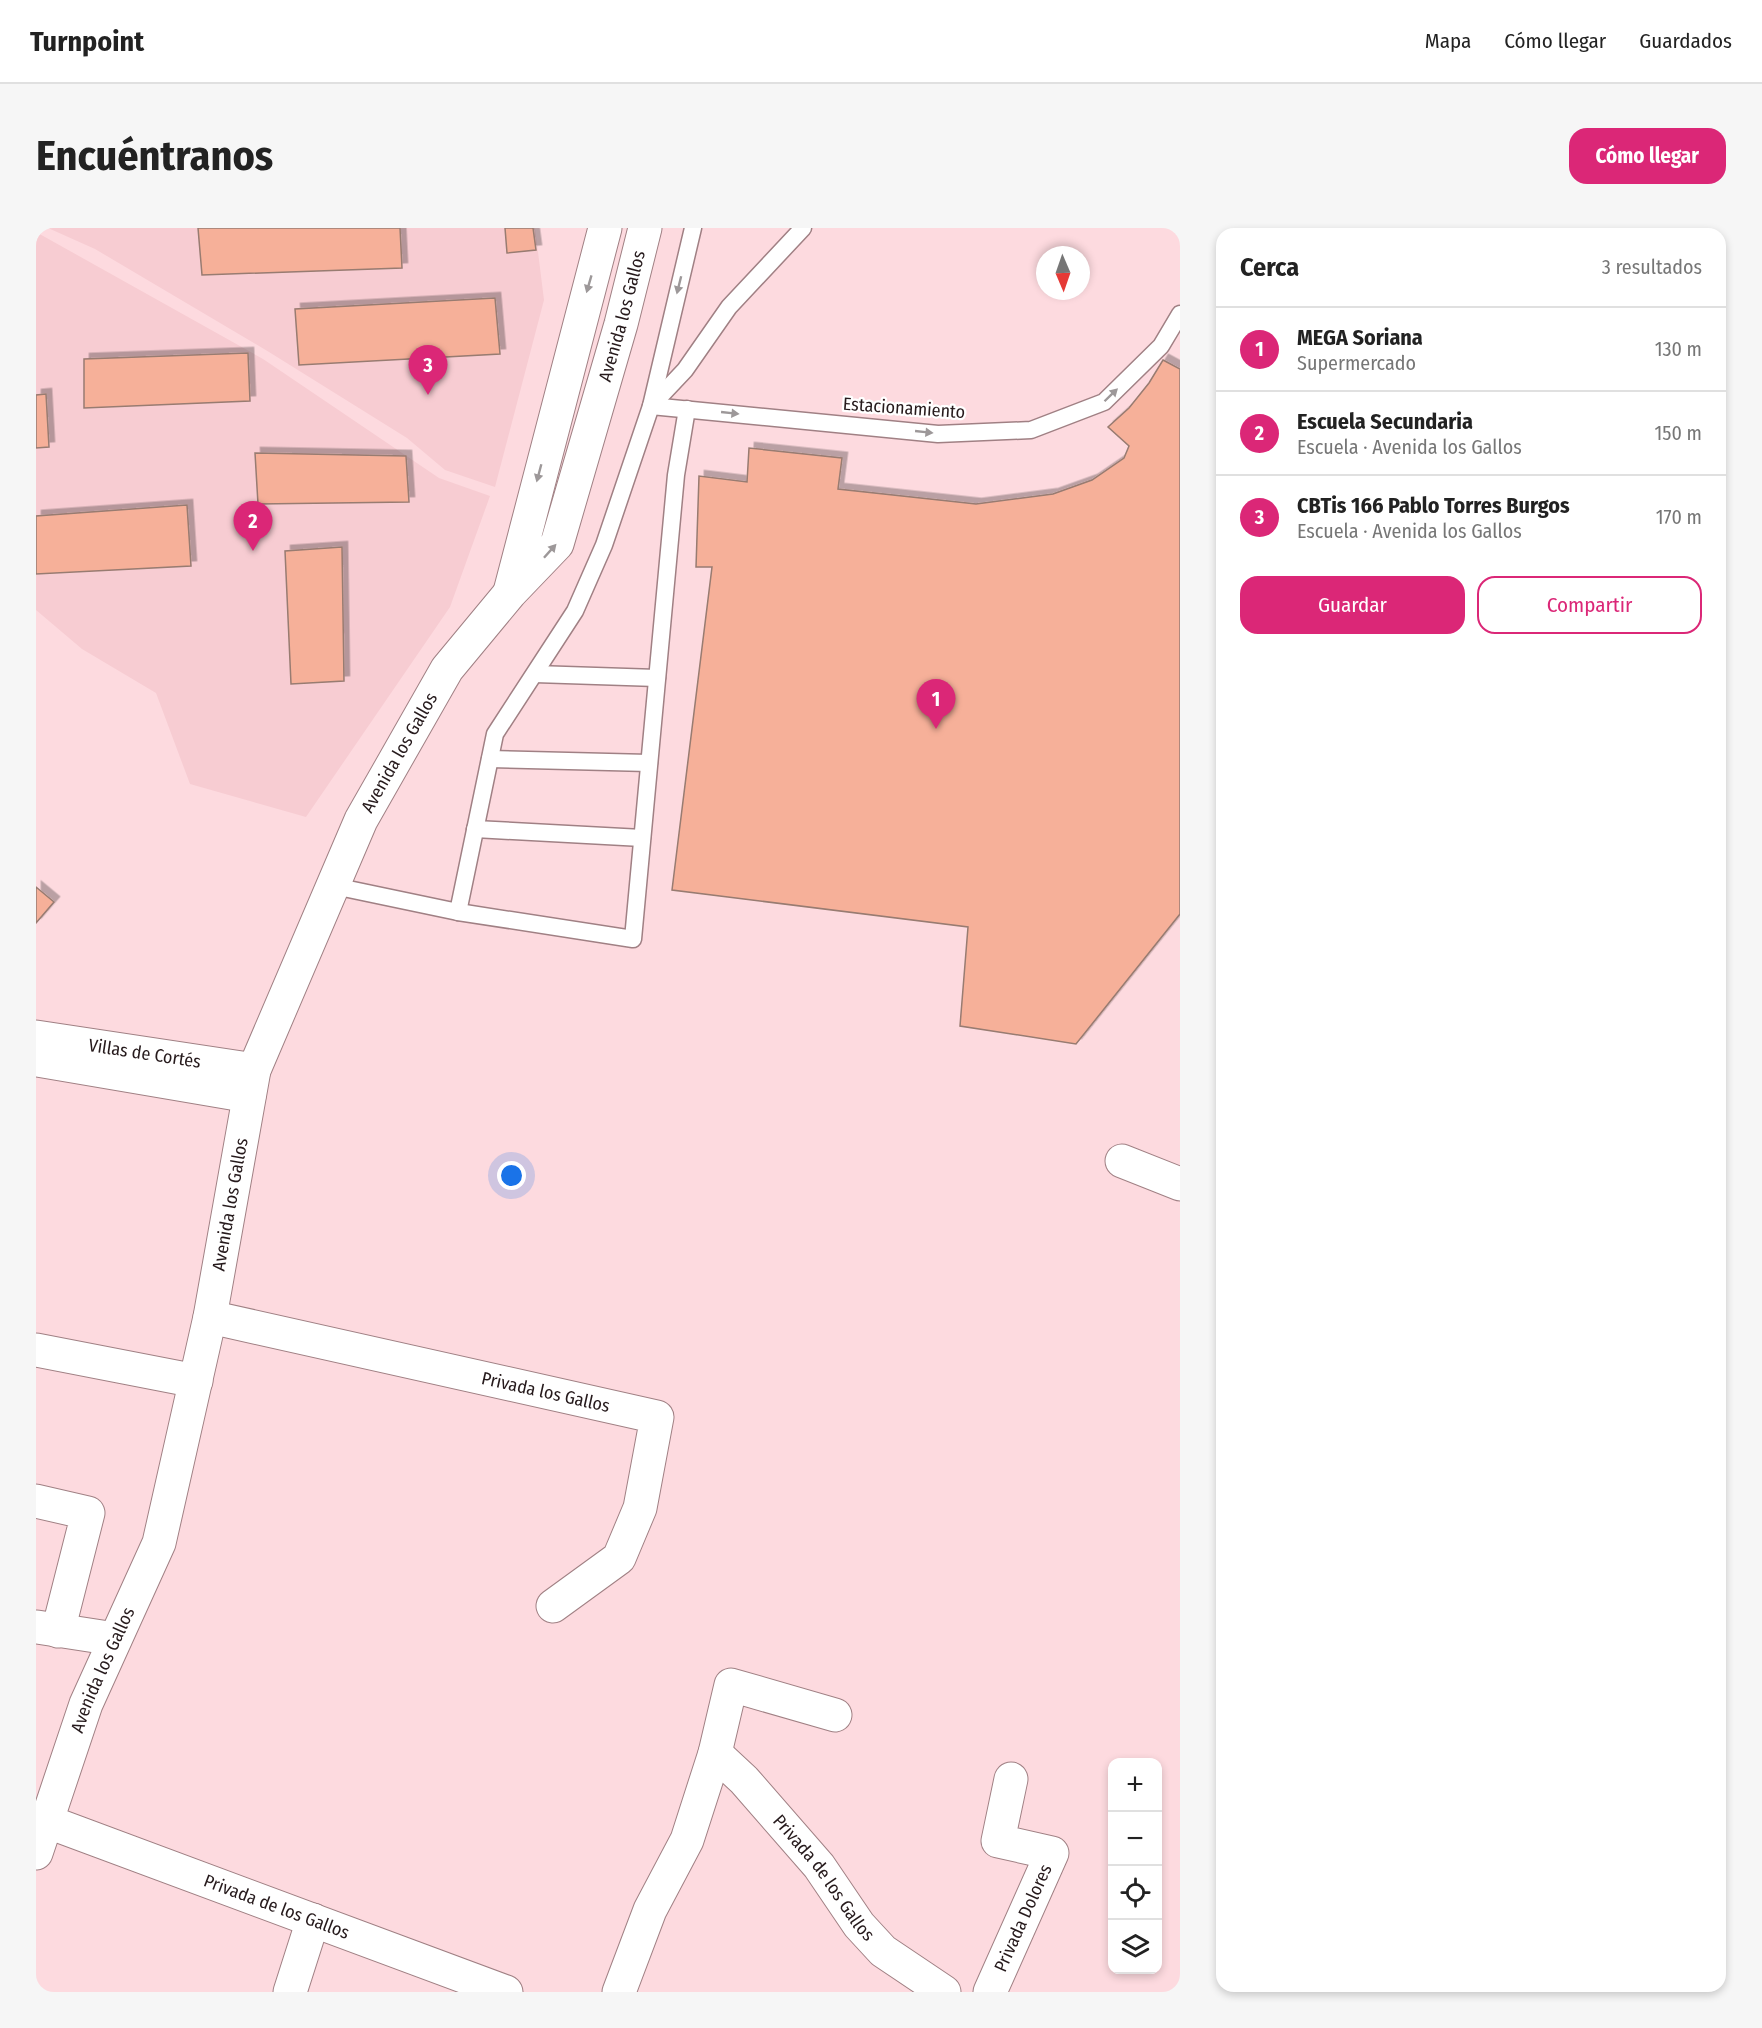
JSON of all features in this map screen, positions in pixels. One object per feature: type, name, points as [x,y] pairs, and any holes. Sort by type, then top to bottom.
[{"type":"street","name":"Avenida los Gallos","points":[[510,593],[605,228]]},
{"type":"street","name":"Avenida los Gallos","points":[[36,1853],[86,1704],[159,1543],[210,1317],[252,1083],[361,820],[447,669],[510,593],[557,544],[621,324],[645,228]]},
{"type":"street","name":"Villas de Cortés","points":[[36,1037],[252,1083]]},
{"type":"street","points":[[36,1059],[252,1083]]},
{"type":"street","points":[[1122,1161],[1180,1184]]},
{"type":"street","name":"Privada los Gallos","points":[[210,1317],[657,1417],[640,1508],[619,1558],[553,1606]]},
{"type":"street","points":[[36,1350],[196,1381]]},
{"type":"street","points":[[36,1501],[88,1513],[47,1629],[115,1639]]},
{"type":"street","points":[[619,1992],[650,1911],[687,1840],[715,1753],[731,1685],[835,1715]]},
{"type":"street","name":"Privada de los Gallos","points":[[715,1753],[744,1780],[819,1866],[859,1925],[884,1951],[944,1992]]},
{"type":"street","name":"Privada Dolores","points":[[990,1992],[1052,1853],[998,1841],[1011,1779]]},
{"type":"street","name":"Privada de los Gallos","points":[[46,1821],[506,1992]]},
{"type":"street","points":[[290,1992],[313,1920]]},
{"type":"lane","points":[[458,912],[495,734],[575,611],[599,556],[651,406],[693,228]]},
{"type":"lane","points":[[651,406],[685,370],[729,307],[803,228]]},
{"type":"lane","name":"Estacionamiento","points":[[651,406],[938,434],[1031,430],[1104,402],[1173,336],[1180,314]]},
{"type":"lane","points":[[333,886],[458,912],[633,939],[676,475],[687,409]]},
{"type":"lane","points":[[535,674],[657,678]]},
{"type":"lane","points":[[490,759],[649,763]]},
{"type":"lane","points":[[475,829],[642,838]]},
{"type":"shaded area","points":[[48,228],[535,228],[544,300],[495,487],[445,470],[407,438],[269,352],[95,249]]},
{"type":"shaded area","points":[[36,232],[263,359],[439,478],[490,496],[450,607],[306,817],[190,784],[156,693],[82,649],[36,610]]},
{"type":"building","points":[[198,228],[400,228],[402,268],[202,275]]},
{"type":"building","points":[[505,228],[533,228],[536,250],[507,253]]},
{"type":"building","points":[[495,298],[500,354],[299,365],[295,309]]},
{"type":"building","points":[[248,353],[250,401],[84,408],[84,359]]},
{"type":"building","points":[[1163,360],[1180,369],[1180,914],[1076,1044],[960,1026],[968,927],[672,890],[712,567],[696,567],[699,476],[747,482],[749,448],[842,458],[838,489],[976,504],[1053,494],[1092,480],[1124,458],[1129,446],[1108,427],[1129,408],[1149,383]]},
{"type":"building","points":[[46,394],[49,447],[36,448],[36,395]]},
{"type":"building","points":[[255,453],[406,456],[409,502],[258,504]]},
{"type":"building","points":[[187,505],[191,566],[36,574],[36,516]]},
{"type":"building","points":[[342,547],[344,681],[291,684],[285,551]]},
{"type":"building","points":[[36,887],[54,902],[36,923]]},
{"type":"place","name":"CBTis 166 Pablo Torres Burgos","points":[[428,395]]},
{"type":"place","name":"Escuela Secundaria","points":[[253,551]]},
{"type":"place","name":"MEGA Soriana","points":[[936,729]]}]
